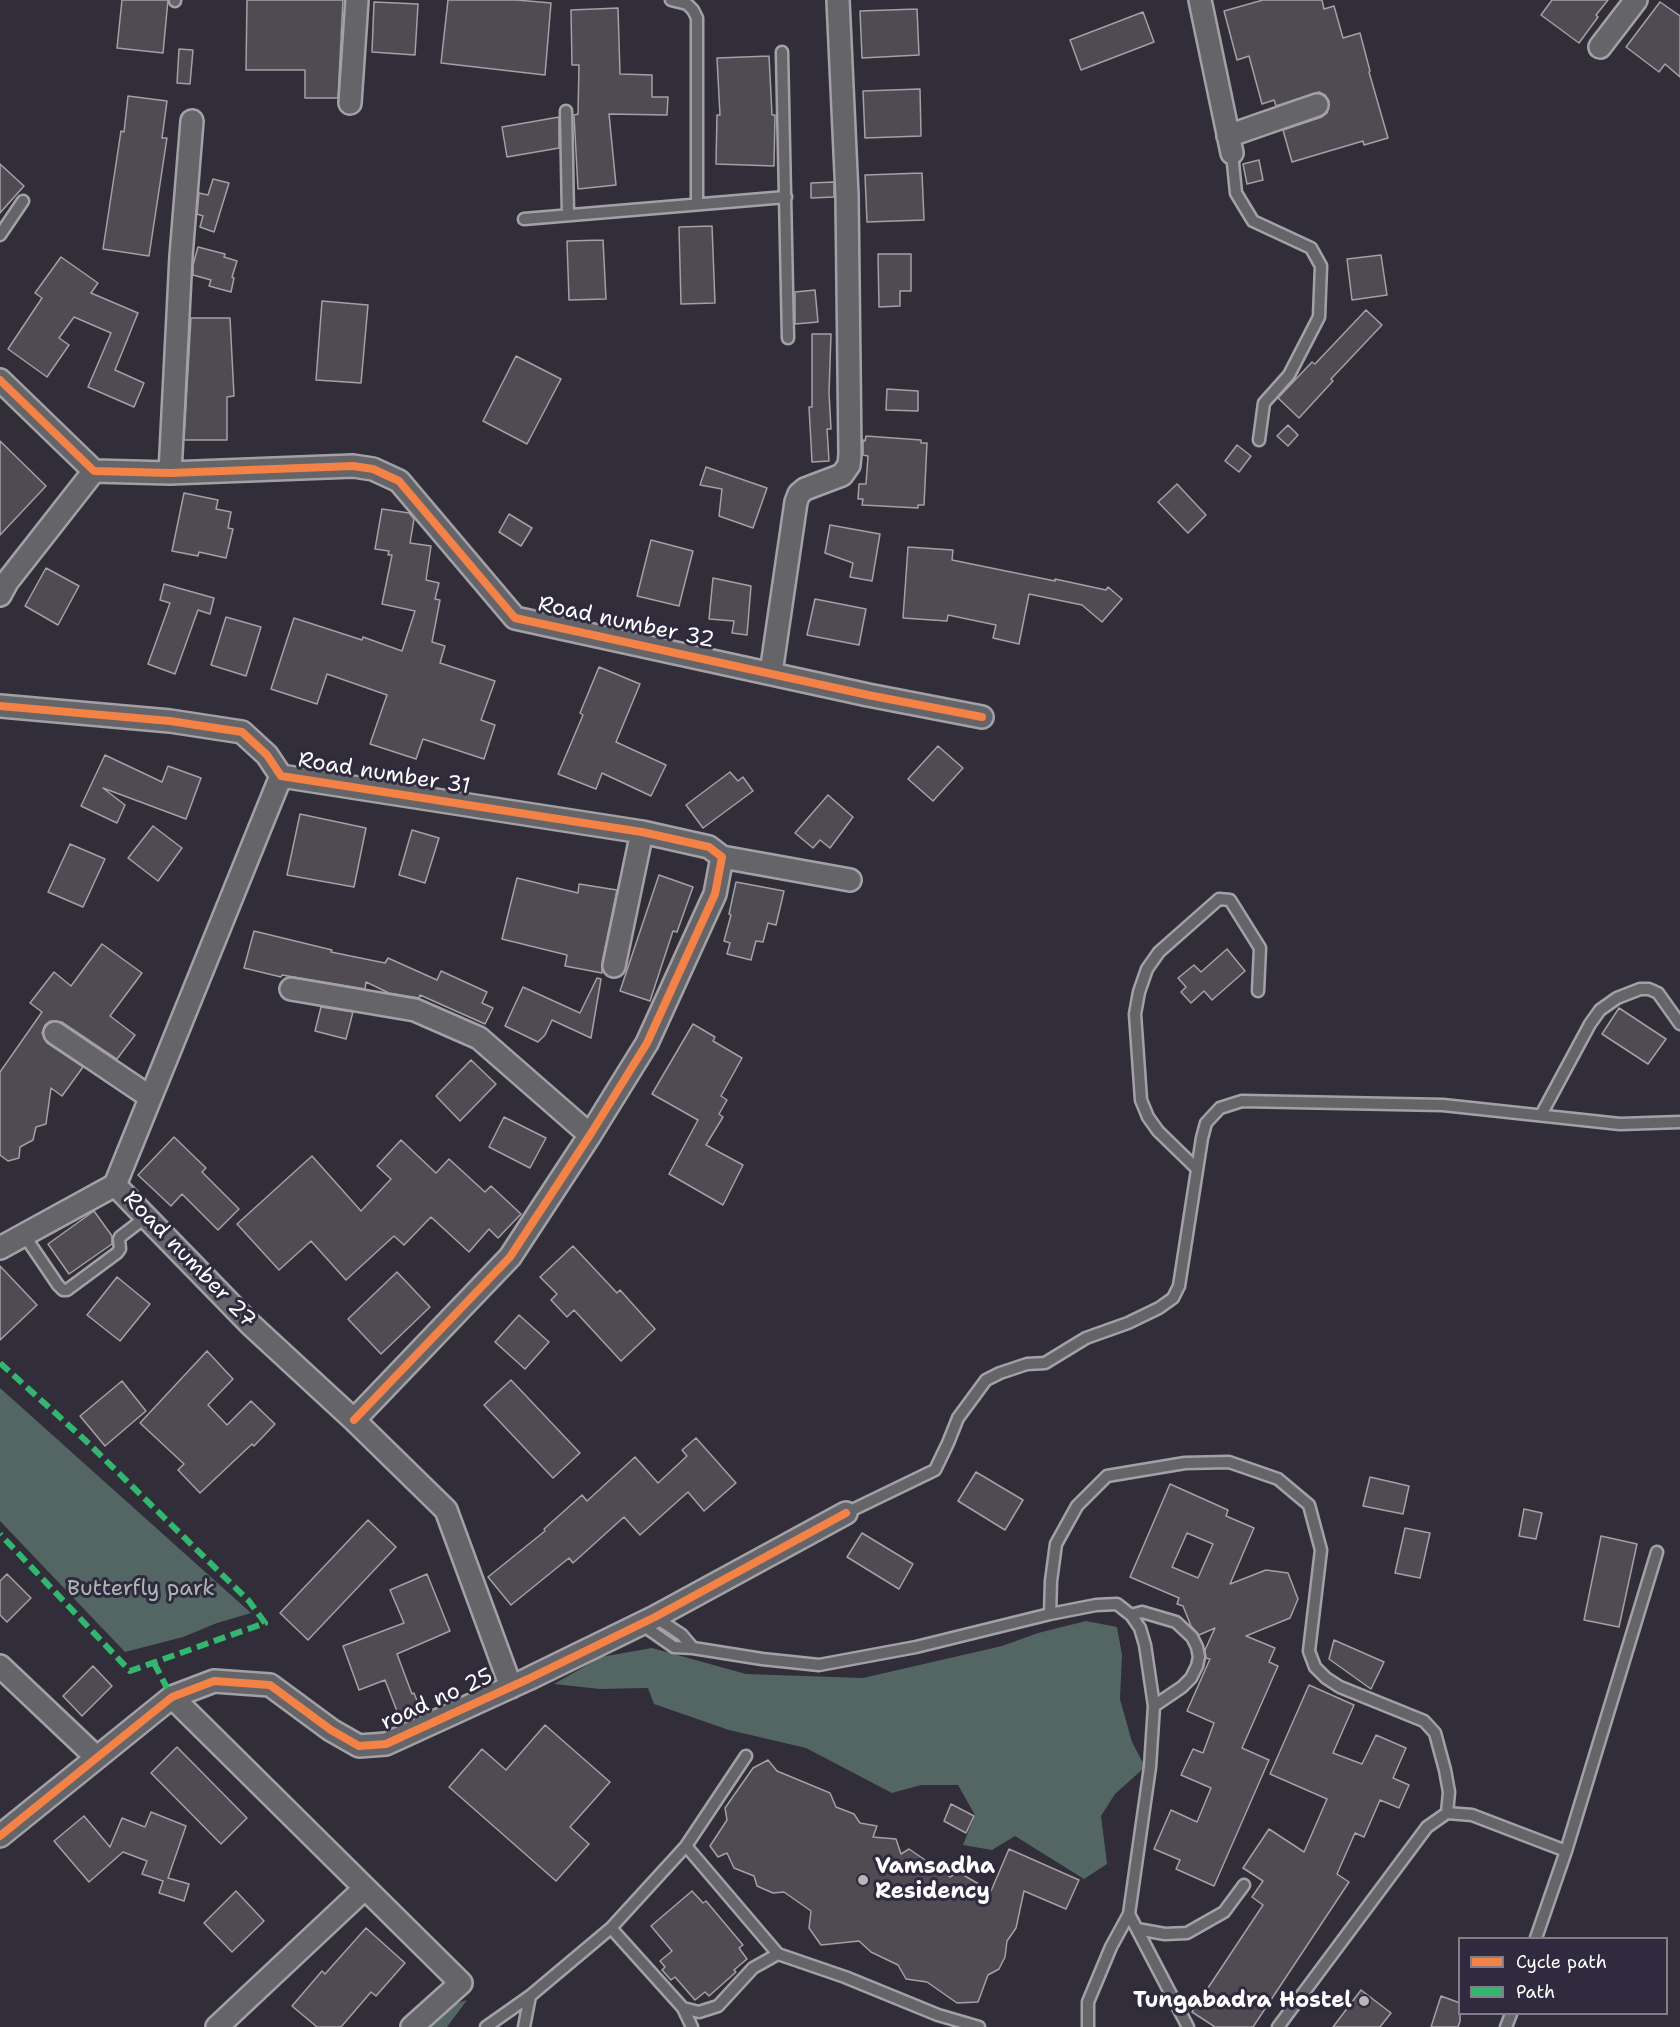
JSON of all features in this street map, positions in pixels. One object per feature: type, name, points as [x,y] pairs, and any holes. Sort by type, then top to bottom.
[{"type":"street","points":[[350,103],[357,0]]},
{"type":"street","points":[[771,673],[799,494],[805,489],[842,475],[849,465],[848,195],[838,0]]},
{"type":"street","points":[[1200,0],[1230,145],[1317,105]]},
{"type":"street","points":[[1600,47],[1636,0]]},
{"type":"street","points":[[170,473],[181,256],[192,121]]},
{"type":"street","points":[[0,380],[94,471],[7,582],[0,595]]},
{"type":"street","name":"Road number 32","points":[[94,471],[170,473],[353,466],[373,469],[399,481],[515,618],[868,695],[982,717]]},
{"type":"street","name":"Road number 31","points":[[0,706],[170,720],[242,732],[267,755],[281,776],[642,832],[716,852],[850,880]]},
{"type":"street","name":"Road number 27","points":[[281,776],[115,1185],[250,1324],[354,1420],[446,1510],[511,1687]]},
{"type":"street","points":[[614,966],[642,832]]},
{"type":"street","points":[[354,1420],[510,1257],[590,1135],[647,1043],[715,894],[716,852]]},
{"type":"street","points":[[291,989],[415,1010],[479,1038],[590,1135]]},
{"type":"street","points":[[55,1032],[150,1097]]},
{"type":"street","points":[[0,1248],[115,1185]]},
{"type":"street","name":"road no 25","points":[[0,1836],[170,1692],[214,1681],[270,1685],[331,1730],[359,1746],[386,1744],[648,1621],[846,1513]]},
{"type":"street","points":[[0,1666],[96,1757]]},
{"type":"street","points":[[170,1692],[461,1983],[412,2027]]},
{"type":"street","points":[[217,2027],[364,1888]]},
{"type":"lane","points":[[671,0],[687,4],[697,18],[697,203]]},
{"type":"lane","points":[[782,52],[788,338]]},
{"type":"lane","points":[[566,111],[568,215]]},
{"type":"lane","points":[[1230,145],[1236,193],[1253,221],[1311,248],[1321,266],[1319,317],[1289,375],[1264,403],[1259,440]]},
{"type":"lane","points":[[524,219],[786,197]]},
{"type":"lane","points":[[0,235],[23,201]]},
{"type":"lane","points":[[1197,1169],[1158,1131],[1148,1117],[1141,1100],[1135,1014],[1139,992],[1147,969],[1159,952],[1219,899],[1230,900],[1260,948],[1258,991]]},
{"type":"lane","points":[[1541,1115],[1590,1024],[1600,1010],[1617,998],[1640,989],[1649,989],[1658,993],[1680,1024]]},
{"type":"lane","points":[[846,1513],[935,1470],[957,1418],[986,1380],[1027,1364],[1044,1363],[1086,1338],[1128,1323],[1159,1308],[1173,1298],[1179,1286],[1206,1122],[1220,1108],[1242,1101],[1443,1105],[1620,1124],[1680,1122]]},
{"type":"lane","points":[[24,1235],[58,1285],[63,1290],[67,1290],[117,1253],[120,1249],[120,1237],[146,1217]]},
{"type":"lane","points":[[1050,1614],[1056,1544],[1077,1506],[1107,1476],[1185,1463],[1229,1462],[1278,1479],[1309,1505],[1320,1550],[1310,1651],[1315,1667],[1340,1687],[1424,1721],[1435,1733],[1449,1792],[1447,1813]]},
{"type":"lane","points":[[1536,1937],[1566,1851],[1657,1552]]},
{"type":"lane","points":[[648,1621],[674,1647],[819,1665],[916,1647],[1096,1605],[1117,1604],[1131,1615],[1140,1628],[1145,1645],[1154,1706],[1150,1767],[1129,1914],[1111,1947],[1088,2002],[1088,2027]]},
{"type":"lane","points":[[1131,1615],[1142,1612],[1176,1622],[1192,1637],[1197,1647],[1199,1657],[1191,1678],[1182,1688],[1154,1706]]},
{"type":"lane","points":[[648,1621],[682,1635],[693,1648]]},
{"type":"lane","points":[[486,2027],[530,1995],[611,1928],[686,1846],[746,1756]]},
{"type":"lane","points":[[1278,2027],[1427,1827],[1447,1813],[1472,1815],[1566,1851]]},
{"type":"lane","points":[[686,1846],[778,1954],[845,1977],[938,2015],[979,2027]]},
{"type":"lane","points":[[1137,1929],[1165,1934],[1186,1933],[1224,1912],[1244,1885]]},
{"type":"lane","points":[[1129,1914],[1188,2027]]},
{"type":"lane","points":[[611,1928],[683,2008],[692,2027]]},
{"type":"lane","points":[[683,2008],[699,2012],[718,2006],[753,1968],[778,1954]]},
{"type":"lane","points":[[524,2027],[530,1995]]},
{"type":"green space","name":"Butterfly park","points":[[0,1388],[251,1613],[217,1623],[183,1637],[125,1652],[0,1521]]},
{"type":"green space","points":[[1086,1621],[1117,1627],[1122,1655],[1120,1699],[1132,1742],[1145,1767],[1115,1794],[1101,1816],[1107,1864],[1084,1879],[1015,1836],[992,1850],[963,1845],[975,1815],[958,1785],[921,1785],[892,1793],[806,1748],[729,1730],[654,1704],[648,1688],[600,1689],[554,1684],[601,1657],[652,1648],[746,1674],[863,1678],[1002,1646],[1038,1633]]},
{"type":"green space","points":[[467,2000],[447,2027],[414,2027],[432,2012]]},
{"type":"building","points":[[122,0],[168,0],[163,53],[117,48]]},
{"type":"building","points":[[247,0],[343,0],[338,98],[305,98],[305,70],[246,70]]},
{"type":"building","points":[[448,0],[517,0],[551,3],[545,75],[441,63]]},
{"type":"building","points":[[1263,0],[1322,0],[1324,9],[1334,6],[1343,38],[1360,33],[1388,138],[1364,145],[1363,141],[1292,162],[1283,130],[1322,117],[1327,113],[1329,101],[1319,92],[1276,106],[1274,100],[1262,104],[1249,56],[1237,60],[1224,11]]},
{"type":"building","points":[[1552,0],[1608,0],[1579,43],[1541,15]]},
{"type":"building","points":[[374,2],[418,4],[415,55],[372,52]]},
{"type":"building","points":[[1660,2],[1680,16],[1680,77],[1665,64],[1659,72],[1626,47]]},
{"type":"building","points":[[618,8],[620,74],[652,75],[652,97],[668,97],[667,115],[609,114],[616,185],[578,189],[574,115],[578,114],[579,65],[572,65],[571,10]]},
{"type":"building","points":[[917,9],[919,55],[862,58],[860,11]]},
{"type":"building","points":[[1143,12],[1154,42],[1081,70],[1070,40]]},
{"type":"building","points":[[179,49],[193,50],[190,84],[177,83]]},
{"type":"building","points":[[769,56],[772,115],[775,115],[774,166],[716,164],[717,115],[720,115],[717,58]]},
{"type":"building","points":[[920,89],[921,136],[865,138],[863,91]]},
{"type":"building","points":[[128,96],[167,101],[162,138],[167,138],[149,256],[103,249],[121,131],[124,132]]},
{"type":"building","points":[[559,117],[559,148],[507,157],[502,127]]},
{"type":"building","points":[[1259,160],[1263,180],[1247,184],[1243,164]]},
{"type":"building","points":[[0,164],[24,186],[0,213]]},
{"type":"building","points":[[922,173],[924,220],[867,222],[865,175]]},
{"type":"building","points":[[213,179],[229,183],[214,232],[200,227],[203,216],[197,214],[199,193],[208,195]]},
{"type":"building","points":[[834,182],[834,197],[811,198],[811,183]]},
{"type":"building","points":[[712,226],[715,303],[681,304],[679,227]]},
{"type":"building","points":[[603,240],[606,299],[569,300],[567,241]]},
{"type":"building","points":[[198,247],[225,254],[224,257],[237,261],[232,277],[234,278],[231,292],[209,286],[211,280],[193,275]]},
{"type":"building","points":[[878,254],[911,254],[911,291],[900,291],[900,306],[879,307]]},
{"type":"building","points":[[1381,255],[1387,295],[1352,300],[1347,259]]},
{"type":"building","points":[[61,257],[98,283],[91,293],[138,313],[115,370],[144,383],[134,407],[88,387],[111,333],[74,317],[59,338],[69,345],[47,377],[8,349],[42,298],[35,293]]},
{"type":"building","points":[[815,290],[818,322],[795,324],[795,292]]},
{"type":"building","points":[[322,301],[368,305],[361,383],[316,380]]},
{"type":"building","points":[[1366,310],[1382,325],[1331,379],[1333,381],[1299,418],[1278,398],[1312,362],[1315,364]]},
{"type":"building","points":[[191,318],[230,318],[234,396],[227,397],[227,440],[184,440]]},
{"type":"building","points":[[812,334],[831,334],[829,393],[831,429],[827,429],[829,461],[812,462],[809,407],[812,407]]},
{"type":"building","points":[[516,356],[561,379],[527,444],[483,421]]},
{"type":"building","points":[[887,389],[918,391],[918,411],[886,410]]},
{"type":"building","points":[[1288,425],[1298,435],[1288,446],[1277,436]]},
{"type":"building","points":[[866,436],[921,440],[921,443],[927,443],[924,505],[918,505],[918,508],[862,505],[863,499],[858,499],[859,484],[866,484],[868,456],[863,455],[863,440],[865,441]]},
{"type":"building","points":[[0,441],[46,486],[0,535]]},
{"type":"building","points":[[1237,445],[1251,456],[1239,472],[1225,461]]},
{"type":"building","points":[[706,467],[767,488],[753,528],[719,516],[722,489],[700,485]]},
{"type":"building","points":[[1177,484],[1206,515],[1188,533],[1158,502]]},
{"type":"building","points":[[184,493],[218,500],[216,509],[231,512],[228,528],[233,529],[226,558],[199,552],[198,556],[172,551]]},
{"type":"building","points":[[382,509],[409,513],[414,519],[410,543],[431,546],[426,580],[439,583],[435,599],[440,600],[432,642],[445,646],[440,663],[495,681],[481,720],[495,725],[484,759],[423,739],[416,759],[370,744],[387,695],[327,674],[317,704],[271,689],[294,618],[362,640],[363,637],[402,651],[415,611],[382,604],[392,555],[388,555],[389,551],[375,549]]},
{"type":"building","points":[[509,514],[532,528],[521,546],[499,532]]},
{"type":"building","points":[[830,525],[880,534],[872,581],[850,577],[853,563],[825,553]]},
{"type":"building","points":[[651,540],[693,551],[679,606],[637,596]]},
{"type":"building","points":[[908,547],[953,550],[952,560],[1106,590],[1108,587],[1122,599],[1102,622],[1082,605],[1029,594],[1019,644],[993,638],[996,625],[948,615],[947,621],[903,618]]},
{"type":"building","points":[[46,568],[79,586],[58,625],[25,606]]},
{"type":"building","points":[[713,578],[751,586],[747,635],[732,633],[734,621],[709,619]]},
{"type":"building","points":[[164,584],[214,598],[210,614],[198,610],[175,674],[148,664],[170,603],[160,600]]},
{"type":"building","points":[[815,599],[866,609],[859,645],[807,635]]},
{"type":"building","points":[[226,617],[261,627],[246,676],[211,665]]},
{"type":"building","points":[[599,667],[640,684],[616,742],[666,765],[651,796],[602,773],[596,789],[558,774],[583,715],[580,713]]},
{"type":"building","points":[[938,746],[963,768],[933,801],[908,779]]},
{"type":"building","points":[[105,755],[162,782],[168,766],[201,778],[186,819],[103,788],[125,805],[117,823],[81,806]]},
{"type":"building","points":[[730,772],[738,781],[743,777],[753,791],[703,828],[686,805]]},
{"type":"building","points":[[828,795],[853,817],[830,848],[820,840],[813,848],[795,833]]},
{"type":"building","points":[[300,814],[366,828],[354,887],[287,875]]},
{"type":"building","points":[[153,826],[182,848],[158,881],[128,858]]},
{"type":"building","points":[[412,830],[439,838],[425,883],[399,875]]},
{"type":"building","points":[[70,844],[105,859],[83,907],[48,892]]},
{"type":"building","points":[[659,875],[693,887],[677,932],[673,931],[650,1001],[620,991]]},
{"type":"building","points":[[517,878],[578,893],[579,884],[617,890],[602,973],[565,966],[567,955],[502,939]]},
{"type":"building","points":[[736,882],[784,891],[776,925],[768,923],[763,942],[756,941],[751,960],[727,954],[730,943],[724,941]]},
{"type":"building","points":[[254,931],[332,950],[331,952],[385,963],[388,958],[437,980],[441,971],[487,992],[482,1003],[493,1008],[485,1024],[420,995],[419,998],[389,993],[366,982],[365,989],[282,975],[281,977],[244,968]]},
{"type":"building","points":[[102,944],[142,973],[110,1016],[135,1035],[117,1059],[62,1022],[50,1021],[45,1025],[42,1033],[47,1043],[83,1067],[62,1096],[51,1088],[46,1124],[36,1127],[33,1140],[20,1147],[19,1158],[8,1161],[0,1155],[0,1072],[42,1012],[30,1003],[54,972],[71,986]]},
{"type":"building","points":[[1227,949],[1245,971],[1212,1000],[1204,991],[1191,1003],[1181,992],[1186,987],[1178,978],[1194,965],[1201,972]]},
{"type":"building","points":[[597,978],[601,979],[591,1038],[552,1020],[545,1035],[538,1042],[505,1026],[523,987],[580,1013]]},
{"type":"building","points":[[321,1007],[353,1012],[346,1039],[315,1031]]},
{"type":"building","points":[[1619,1008],[1666,1039],[1648,1064],[1602,1034]]},
{"type":"building","points":[[693,1024],[715,1037],[713,1041],[742,1058],[721,1096],[727,1100],[719,1114],[723,1117],[706,1145],[743,1165],[723,1205],[669,1174],[698,1120],[652,1094]]},
{"type":"building","points":[[471,1060],[496,1084],[460,1121],[436,1096]]},
{"type":"building","points":[[504,1117],[546,1138],[530,1168],[489,1147]]},
{"type":"building","points":[[174,1137],[206,1168],[202,1172],[239,1209],[218,1230],[182,1194],[171,1206],[138,1175]]},
{"type":"building","points":[[401,1140],[436,1173],[449,1159],[485,1192],[491,1186],[521,1214],[498,1238],[489,1229],[469,1252],[431,1217],[404,1245],[394,1236],[346,1280],[311,1241],[279,1270],[237,1224],[312,1156],[361,1211],[391,1179],[377,1166]]},
{"type":"building","points":[[94,1211],[112,1236],[112,1244],[69,1274],[48,1244]]},
{"type":"building","points":[[573,1246],[617,1293],[620,1290],[655,1329],[621,1361],[574,1310],[567,1317],[551,1300],[557,1294],[540,1277]]},
{"type":"building","points":[[0,1266],[37,1305],[0,1340]]},
{"type":"building","points":[[397,1272],[430,1307],[381,1354],[348,1319]]},
{"type":"building","points":[[117,1277],[150,1304],[120,1341],[87,1315]]},
{"type":"building","points":[[519,1315],[549,1342],[525,1369],[495,1342]]},
{"type":"building","points":[[207,1351],[233,1379],[208,1405],[227,1425],[251,1401],[275,1424],[254,1446],[252,1444],[200,1493],[178,1470],[184,1464],[140,1423]]},
{"type":"building","points":[[511,1380],[580,1453],[553,1478],[484,1405]]},
{"type":"building","points":[[122,1381],[146,1411],[105,1446],[80,1416]]},
{"type":"building","points":[[696,1438],[736,1483],[704,1511],[688,1492],[640,1535],[624,1517],[573,1563],[569,1558],[511,1605],[488,1577],[545,1531],[544,1529],[582,1495],[587,1501],[635,1457],[658,1483],[687,1456],[682,1450]]},
{"type":"building","points":[[976,1472],[1023,1500],[1005,1530],[958,1501]]},
{"type":"building","points":[[1370,1477],[1409,1486],[1403,1514],[1363,1506]]},
{"type":"building","points":[[1170,1484],[1228,1510],[1226,1516],[1254,1528],[1230,1584],[1266,1570],[1288,1573],[1298,1599],[1290,1618],[1246,1636],[1275,1648],[1269,1662],[1278,1666],[1242,1748],[1269,1760],[1214,1886],[1176,1869],[1180,1860],[1154,1849],[1171,1810],[1197,1822],[1211,1788],[1181,1775],[1193,1749],[1203,1753],[1214,1723],[1187,1711],[1210,1659],[1206,1658],[1205,1650],[1215,1628],[1199,1635],[1191,1626],[1183,1606],[1177,1604],[1179,1598],[1130,1577]],"holes":[[[1187,1533],[1213,1544],[1198,1578],[1172,1567]]]},
{"type":"building","points":[[1524,1509],[1542,1513],[1536,1539],[1519,1536]]},
{"type":"building","points":[[368,1520],[396,1547],[308,1640],[280,1613]]},
{"type":"building","points":[[1405,1528],[1430,1533],[1420,1578],[1395,1573]]},
{"type":"building","points":[[862,1533],[913,1564],[899,1589],[847,1557]]},
{"type":"building","points":[[1601,1536],[1637,1544],[1619,1627],[1584,1620]]},
{"type":"building","points":[[7,1574],[31,1598],[7,1622],[0,1615],[0,1581]]},
{"type":"building","points":[[427,1574],[450,1631],[397,1654],[421,1711],[400,1719],[385,1680],[359,1690],[343,1646],[404,1623],[390,1590]]},
{"type":"building","points":[[1334,1640],[1384,1662],[1371,1689],[1329,1659]]},
{"type":"building","points":[[93,1666],[112,1686],[82,1716],[63,1696]]},
{"type":"building","points":[[1309,1685],[1354,1705],[1333,1753],[1362,1764],[1376,1735],[1406,1748],[1393,1778],[1409,1785],[1399,1808],[1380,1800],[1364,1837],[1355,1833],[1337,1874],[1349,1882],[1253,2027],[1215,2027],[1192,2012],[1263,1905],[1252,1897],[1263,1881],[1243,1868],[1269,1829],[1304,1852],[1327,1799],[1270,1774]]},
{"type":"building","points":[[545,1725],[610,1782],[570,1827],[589,1844],[556,1881],[449,1787],[482,1749],[506,1770]]},
{"type":"building","points":[[177,1747],[247,1818],[221,1844],[151,1773]]},
{"type":"building","name":"Vamsadha Residency","points":[[768,1760],[777,1771],[830,1793],[836,1807],[854,1814],[860,1823],[877,1826],[873,1837],[896,1839],[901,1854],[909,1849],[950,1877],[958,1872],[991,1891],[1009,1849],[1079,1880],[1066,1909],[1024,1891],[1016,1928],[1007,1941],[1005,1957],[999,1969],[988,1975],[978,2002],[957,2003],[927,1982],[906,1979],[898,1965],[871,1952],[859,1941],[821,1945],[809,1928],[811,1911],[784,1892],[773,1893],[757,1886],[754,1876],[734,1868],[727,1853],[718,1857],[710,1846],[727,1820],[725,1808],[753,1768]]},
{"type":"building","points":[[951,1804],[974,1816],[966,1833],[944,1821]]},
{"type":"building","points":[[151,1812],[186,1826],[168,1878],[189,1884],[184,1901],[159,1893],[163,1881],[142,1874],[147,1861],[123,1852],[89,1882],[54,1841],[84,1816],[110,1847],[122,1818],[145,1827]]},
{"type":"building","points":[[236,1891],[264,1921],[232,1952],[204,1923]]},
{"type":"building","points":[[692,1891],[703,1903],[706,1901],[743,1945],[739,1948],[747,1959],[709,1996],[705,1992],[695,2000],[675,1977],[671,1980],[662,1970],[665,1967],[660,1961],[672,1951],[651,1926]]},
{"type":"building","points":[[366,1928],[405,1963],[376,1996],[371,1992],[341,2027],[317,2027],[292,2006],[322,1971],[325,1974]]},
{"type":"building","name":"Tungabadra Hostel","points":[[1361,1990],[1391,2013],[1380,2027],[1333,2027]]},
{"type":"building","points":[[1441,1996],[1458,2002],[1460,2021],[1458,2027],[1431,2027]]},
{"type":"marked path","points":[[0,1363],[85,1440],[249,1601],[265,1623],[130,1671],[0,1534]]},
{"type":"marked path","points":[[154,1663],[167,1688]]},
{"type":"cycle path","points":[[0,380],[94,471],[170,473],[353,466],[373,469],[399,481],[515,618],[868,695],[982,717]]},
{"type":"cycle path","points":[[0,706],[170,721],[242,732],[267,755],[281,776],[642,832],[709,847],[722,857],[715,894],[647,1043],[590,1135],[510,1257],[354,1420]]},
{"type":"cycle path","points":[[0,1836],[172,1697],[214,1681],[270,1685],[331,1730],[359,1746],[386,1744],[528,1679],[655,1617],[846,1513]]},
{"type":"place","name":"Vamsadha Residency","points":[[863,1880]]},
{"type":"place","name":"Tungabadra Hostel","points":[[1364,2001]]}]
